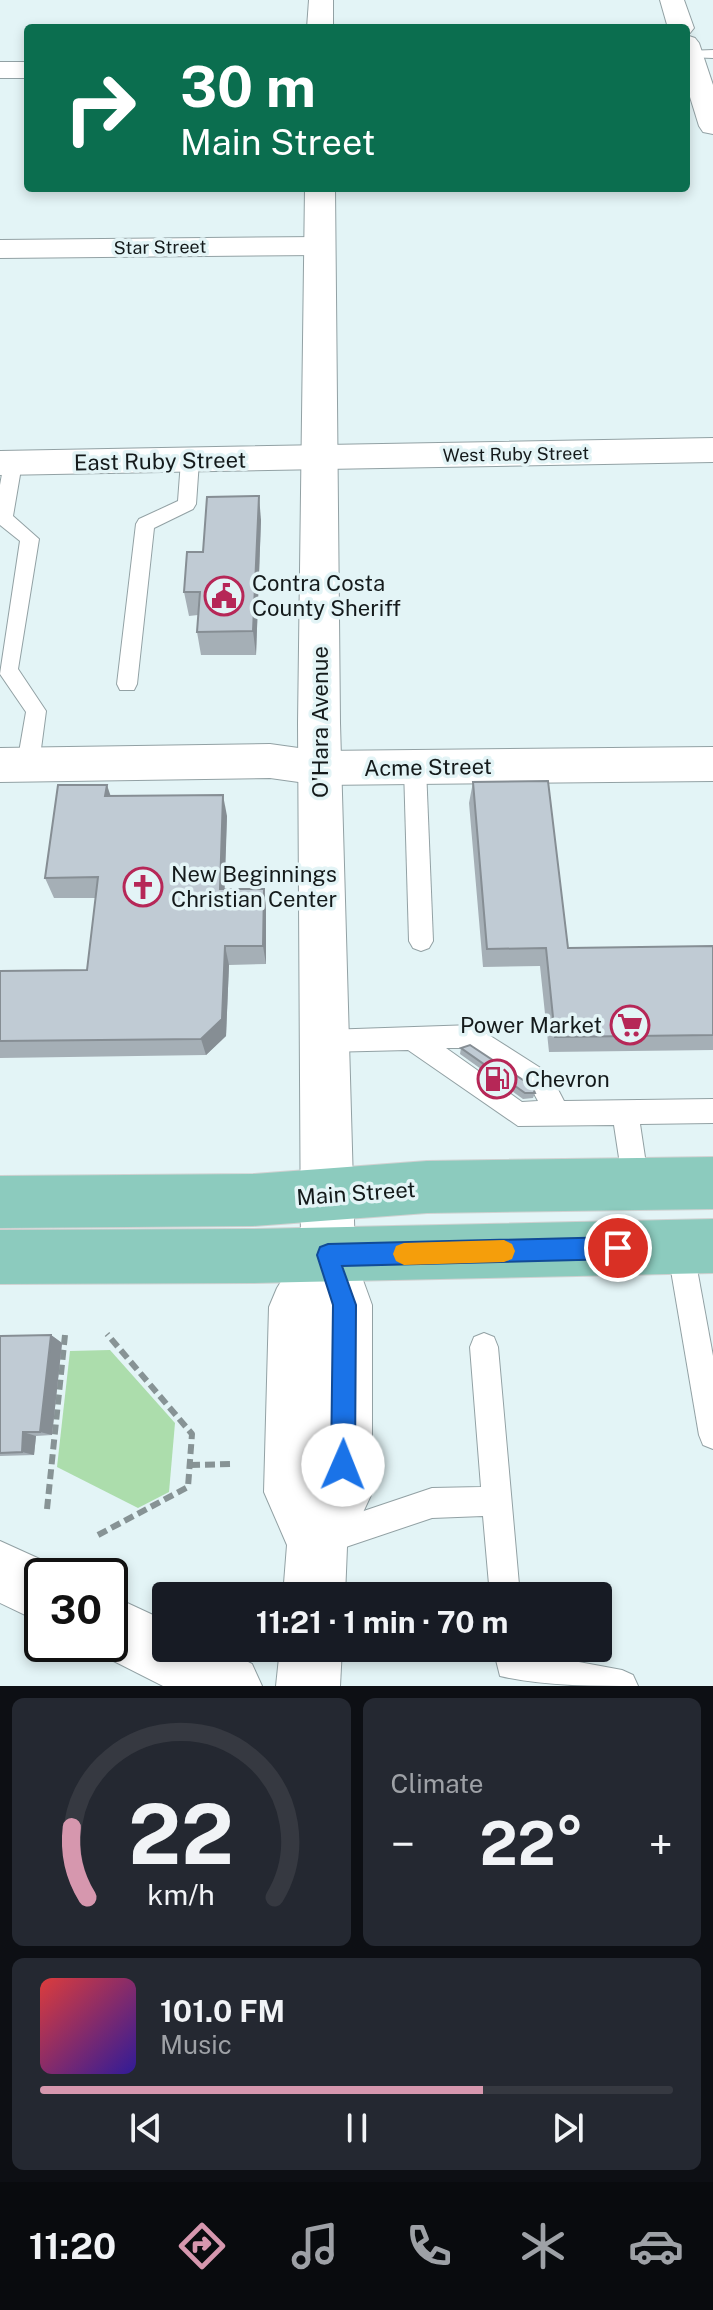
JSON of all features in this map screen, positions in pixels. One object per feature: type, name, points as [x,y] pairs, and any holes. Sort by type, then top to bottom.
[{"type":"main road","name":"Main Street","points":[[0,1202],[253,1200],[427,1187],[713,1183]]},
{"type":"main road","points":[[0,1257],[328,1255],[696,1247]]},
{"type":"street","points":[[320,24],[321,0]]},
{"type":"street","points":[[672,0],[681,24]]},
{"type":"street","points":[[691,50],[713,126]]},
{"type":"street","points":[[0,70],[24,70]]},
{"type":"street","name":"O'Hara Avenue","points":[[315,1569],[343,1493],[345,1305],[328,1255],[320,768],[320,192]]},
{"type":"street","name":"Star Street","points":[[0,249],[320,246]]},
{"type":"street","name":"West Ruby Street","points":[[320,458],[713,450]]},
{"type":"street","name":"East Ruby Street","points":[[6,463],[320,458]]},
{"type":"street","name":"Acme Street","points":[[14,764],[270,761],[320,768],[713,764]]},
{"type":"street","points":[[0,1571],[24,1583]]},
{"type":"street","points":[[128,1635],[230,1686]]},
{"type":"street","points":[[308,1686],[310,1662]]},
{"type":"lane","points":[[127,684],[145,524],[187,504],[190,461]]},
{"type":"lane","points":[[6,463],[3,518],[30,539],[8,670],[36,711],[14,764]]},
{"type":"lane","points":[[415,768],[421,941]]},
{"type":"lane","points":[[326,1041],[473,1036],[541,1082],[557,1113]]},
{"type":"lane","points":[[413,1039],[518,1114],[713,1111]]},
{"type":"lane","points":[[625,1112],[636,1184]]},
{"type":"lane","points":[[696,1247],[713,1435]]},
{"type":"lane","points":[[484,1347],[504,1582]]},
{"type":"lane","points":[[315,1569],[432,1503],[497,1501]]},
{"type":"lane","points":[[511,1662],[511,1665],[622,1686]]},
{"type":"path","points":[[98,1535],[188,1487],[192,1434],[107,1334]]},
{"type":"path","points":[[47,1509],[65,1335]]},
{"type":"path","points":[[190,1465],[233,1464]]},
{"type":"green space","points":[[110,1350],[175,1423],[169,1492],[138,1508],[57,1467],[70,1351]]},
{"type":"building","name":"Contra Costa County Sheriff","points":[[259,496],[253,631],[197,632],[200,592],[184,592],[187,552],[203,552],[207,497]]},
{"type":"building","points":[[548,781],[568,948],[713,946],[713,1035],[555,1037],[546,948],[487,949],[473,782]]},
{"type":"building","points":[[58,785],[107,785],[105,796],[223,795],[220,889],[264,889],[263,946],[225,946],[222,1019],[201,1039],[0,1041],[0,971],[87,970],[98,877],[45,878]]},
{"type":"building","points":[[470,1045],[532,1086],[535,1093],[525,1093],[461,1048]]},
{"type":"building","points":[[51,1335],[40,1432],[23,1432],[22,1452],[0,1453],[0,1336]]},
{"type":"slow traffic","points":[[404,1254],[504,1251]]},
{"type":"place","name":"Contra Costa County Sheriff","points":[[224,596]]},
{"type":"place","name":"New Beginnings Christian Center","points":[[143,887]]},
{"type":"place","name":"Power Market","points":[[630,1025]]},
{"type":"place","name":"Chevron","points":[[497,1079]]},
{"type":"route","points":[[343,1465],[345,1305],[328,1255],[618,1248]]}]
